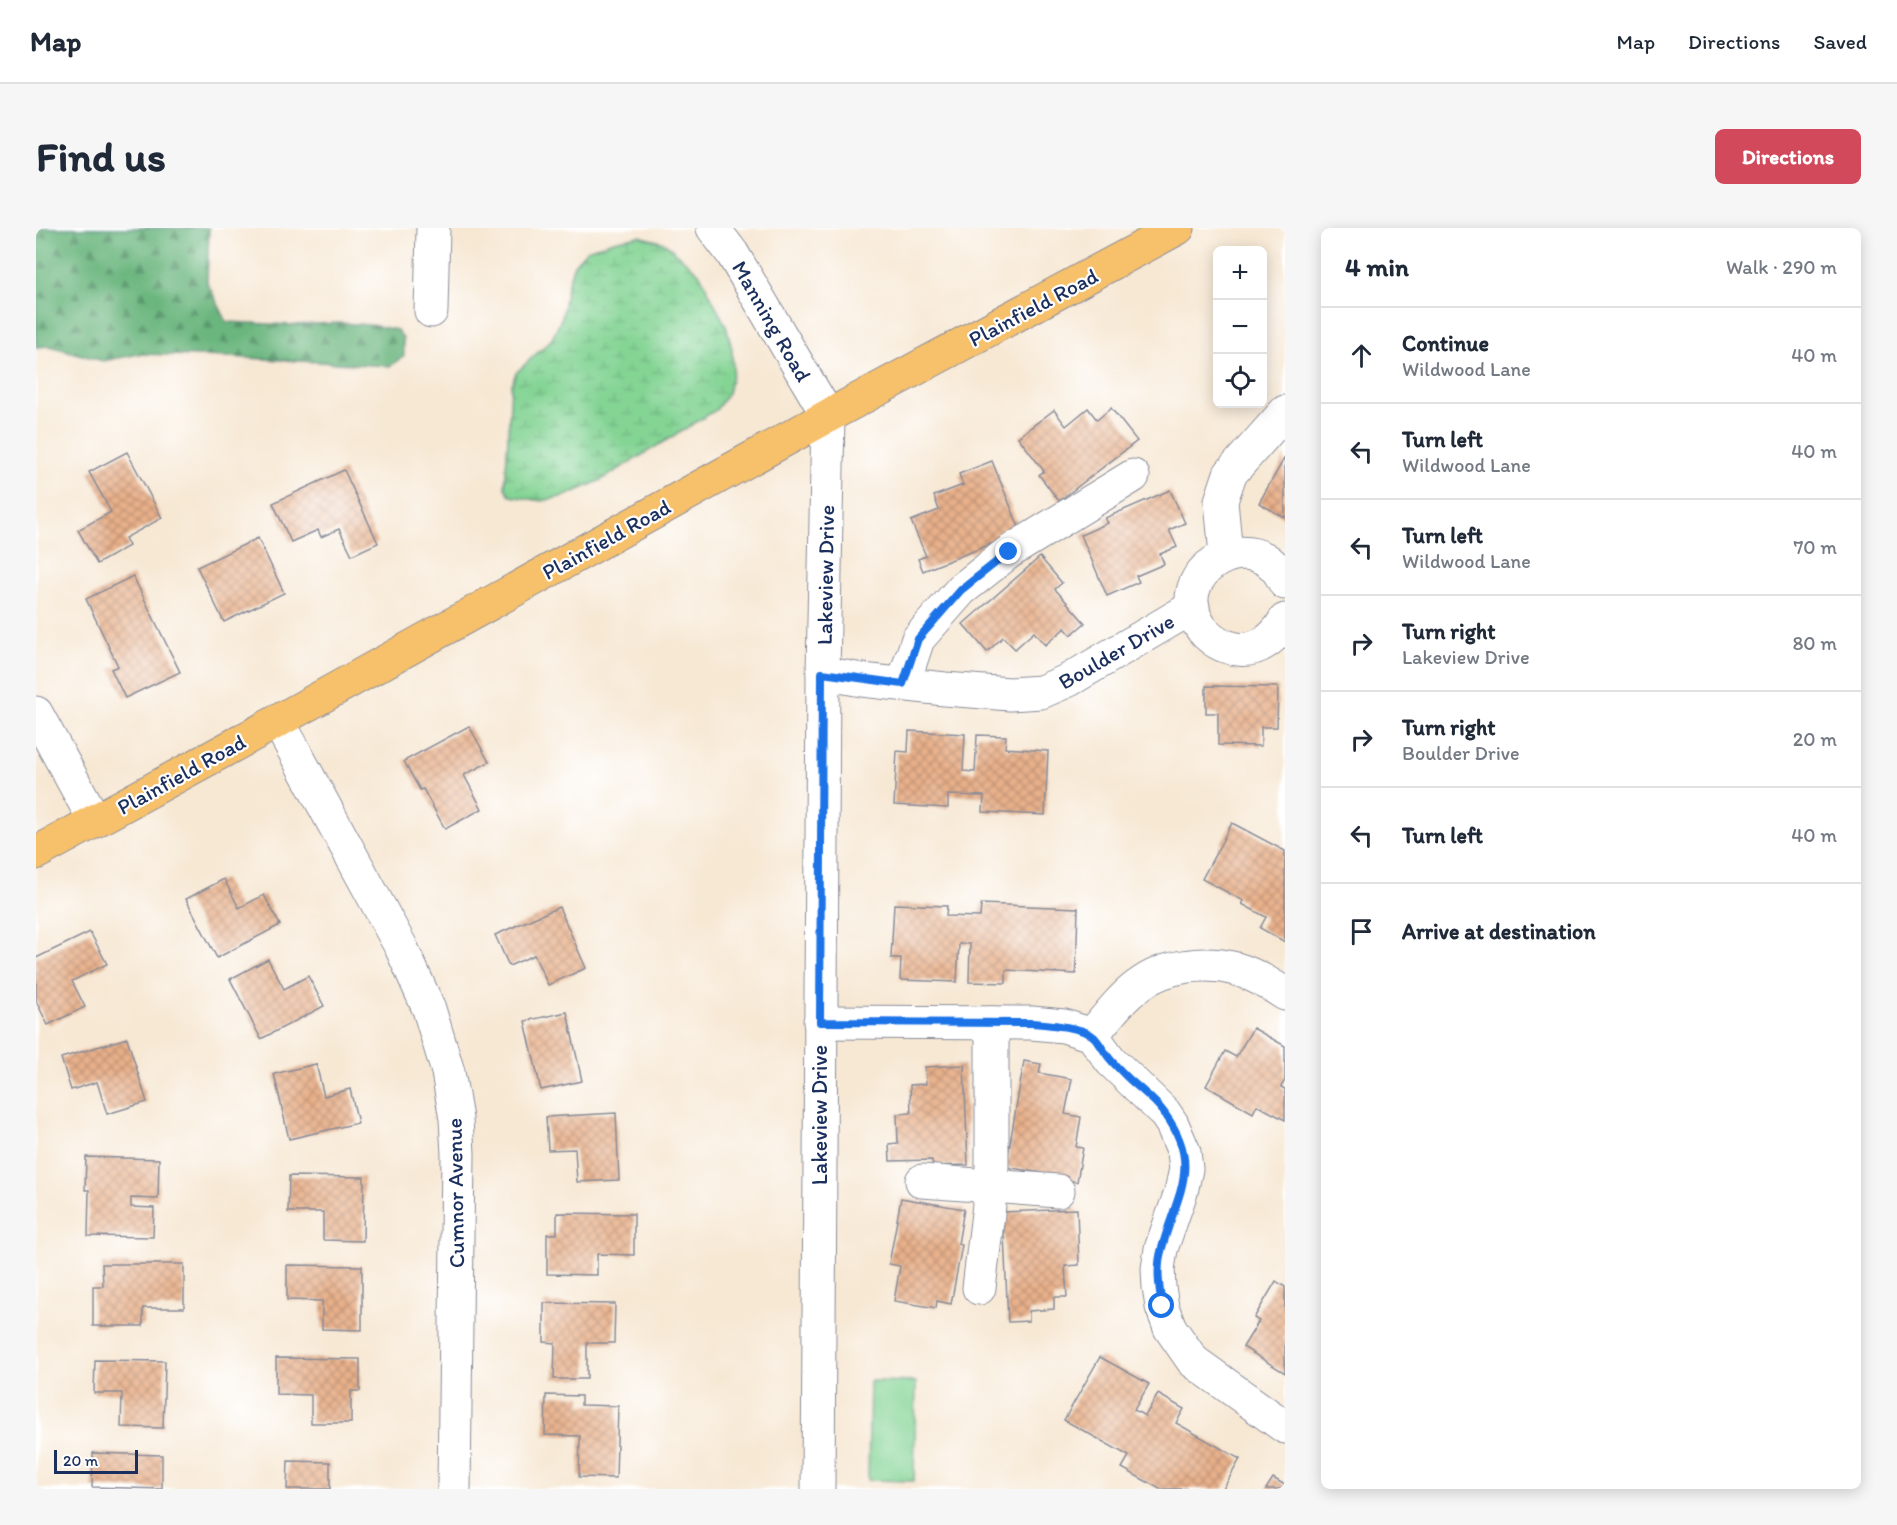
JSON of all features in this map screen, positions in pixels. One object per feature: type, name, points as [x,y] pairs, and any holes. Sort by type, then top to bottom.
[{"type":"main road","name":"Plainfield Road","points":[[36,853],[828,416],[1178,228]]},
{"type":"street","points":[[431,311],[433,228]]},
{"type":"street","name":"Manning Road","points":[[713,228],[748,279],[828,416]]},
{"type":"street","points":[[1285,412],[1230,474],[1221,501],[1226,555],[1243,553],[1258,556],[1271,563],[1281,574],[1285,583]]},
{"type":"street","name":"Lakeview Drive","points":[[818,1489],[822,673],[828,416]]},
{"type":"street","points":[[903,684],[918,639],[961,590],[1009,552],[1132,476]]},
{"type":"street","name":"Boulder Drive","points":[[1226,555],[1211,563],[1200,575],[1194,590],[1193,607],[1198,623],[1208,636],[1222,645],[1238,649],[1253,648],[1267,642],[1278,632],[1285,620]]},
{"type":"street","name":"Boulder Drive","points":[[822,673],[903,684],[1010,694],[1041,692],[1069,680],[1193,607]]},
{"type":"street","points":[[36,713],[95,821]]},
{"type":"street","name":"Cumnor Avenue","points":[[278,721],[401,947],[429,1009],[448,1072],[456,1119],[458,1154],[454,1489]]},
{"type":"street","points":[[1092,1035],[1118,1004],[1140,984],[1160,973],[1188,966],[1237,969],[1265,981],[1285,994]]},
{"type":"street","points":[[820,1022],[1032,1023],[1064,1026],[1092,1035],[1111,1061],[1164,1112],[1184,1152],[1186,1169],[1161,1249],[1158,1269],[1162,1306],[1170,1328],[1193,1361],[1285,1427]]},
{"type":"street","points":[[979,1288],[991,1186],[992,1023]]},
{"type":"street","points":[[922,1181],[1058,1191]]},
{"type":"green space","points":[[36,228],[209,228],[207,282],[227,322],[371,325],[397,330],[403,338],[404,356],[390,366],[139,354],[103,361],[50,346],[36,347]]},
{"type":"green space","points":[[639,236],[665,243],[699,273],[726,326],[732,349],[733,371],[728,393],[716,410],[601,480],[565,496],[542,501],[511,496],[505,488],[511,386],[516,373],[552,339],[562,317],[567,286],[574,264],[587,250]]},
{"type":"green space","points":[[870,1381],[916,1382],[914,1481],[868,1480]]},
{"type":"building","points":[[1088,408],[1097,420],[1111,408],[1137,441],[1059,501],[1039,475],[1044,471],[1018,437],[1054,410],[1066,426]]},
{"type":"building","points":[[127,452],[162,518],[125,538],[129,546],[97,564],[78,530],[111,512],[89,472]]},
{"type":"building","points":[[1285,457],[1285,518],[1259,503]]},
{"type":"building","points":[[992,461],[1021,532],[923,571],[918,559],[926,556],[911,521],[939,510],[934,496],[963,485],[959,474]]},
{"type":"building","points":[[344,470],[378,543],[352,555],[339,529],[321,537],[318,530],[291,542],[273,503]]},
{"type":"building","points":[[1170,490],[1185,523],[1169,530],[1177,547],[1160,554],[1164,564],[1136,576],[1139,582],[1107,596],[1081,535],[1108,523],[1105,518]]},
{"type":"building","points":[[258,538],[284,593],[224,622],[197,567]]},
{"type":"building","points":[[1040,557],[1062,583],[1055,589],[1085,623],[1071,635],[1065,628],[1045,645],[1034,632],[1015,649],[1003,637],[987,652],[963,624]]},
{"type":"building","points":[[133,576],[180,672],[125,698],[111,669],[118,666],[86,599]]},
{"type":"building","points":[[1206,686],[1278,687],[1277,727],[1261,727],[1261,746],[1218,745],[1218,713],[1206,713]]},
{"type":"building","points":[[469,726],[489,762],[464,775],[482,809],[445,829],[423,789],[420,790],[404,761]]},
{"type":"building","points":[[909,731],[965,734],[963,771],[975,772],[977,735],[1006,736],[1005,748],[1048,751],[1045,815],[983,812],[984,796],[948,795],[948,808],[894,805],[897,751],[908,752]]},
{"type":"building","points":[[1232,823],[1285,851],[1285,942],[1260,928],[1266,917],[1242,904],[1244,901],[1202,879]]},
{"type":"building","points":[[224,879],[239,908],[264,895],[280,925],[217,958],[186,899]]},
{"type":"building","points":[[894,904],[947,906],[946,916],[980,917],[981,904],[1078,908],[1076,974],[1006,970],[1006,983],[969,982],[970,944],[959,944],[957,982],[900,980],[901,958],[891,958]]},
{"type":"building","points":[[559,907],[586,968],[548,985],[534,955],[509,966],[495,935]]},
{"type":"building","points":[[90,932],[107,964],[72,981],[85,1007],[48,1025],[36,1001],[36,958]]},
{"type":"building","points":[[268,959],[284,989],[308,976],[324,1006],[261,1039],[230,979]]},
{"type":"building","points":[[567,1012],[582,1081],[541,1090],[525,1021]]},
{"type":"building","points":[[1253,1028],[1285,1046],[1285,1080],[1281,1087],[1285,1089],[1285,1120],[1257,1105],[1253,1113],[1206,1086],[1225,1051],[1236,1057]]},
{"type":"building","points":[[127,1038],[147,1102],[107,1114],[97,1082],[71,1090],[61,1058]]},
{"type":"building","points":[[1024,1061],[1041,1064],[1039,1073],[1072,1079],[1065,1114],[1081,1117],[1076,1147],[1083,1148],[1077,1182],[1006,1167]]},
{"type":"building","points":[[316,1064],[324,1096],[350,1089],[358,1123],[289,1139],[274,1074]]},
{"type":"building","points":[[964,1065],[968,1165],[933,1166],[932,1160],[890,1161],[889,1144],[898,1143],[897,1114],[911,1113],[910,1085],[926,1084],[925,1067]]},
{"type":"building","points":[[616,1113],[619,1180],[577,1182],[575,1149],[548,1150],[546,1117]]},
{"type":"building","points":[[86,1157],[159,1159],[158,1199],[131,1198],[131,1207],[154,1208],[153,1237],[88,1236],[89,1190],[85,1190]]},
{"type":"building","points":[[289,1176],[364,1177],[363,1241],[323,1240],[323,1212],[288,1212]]},
{"type":"building","points":[[901,1198],[964,1209],[958,1244],[962,1245],[951,1304],[937,1301],[936,1308],[894,1301],[900,1266],[889,1264]]},
{"type":"building","points":[[1077,1209],[1079,1265],[1065,1266],[1067,1297],[1054,1297],[1054,1309],[1029,1311],[1029,1321],[1008,1322],[1003,1212]]},
{"type":"building","points":[[557,1213],[634,1214],[634,1255],[597,1254],[597,1275],[547,1274],[547,1234],[557,1234]]},
{"type":"building","points":[[102,1264],[184,1264],[184,1308],[143,1308],[143,1326],[93,1326],[93,1286],[103,1286]]},
{"type":"building","points":[[287,1265],[362,1266],[362,1330],[322,1329],[322,1301],[287,1300]]},
{"type":"building","points":[[1276,1281],[1285,1287],[1285,1373],[1243,1347],[1259,1321],[1254,1318]]},
{"type":"building","points":[[544,1303],[615,1304],[614,1343],[587,1343],[587,1379],[554,1379],[555,1343],[544,1342]]},
{"type":"building","points":[[1100,1357],[1149,1384],[1134,1410],[1145,1416],[1158,1394],[1184,1409],[1176,1423],[1240,1459],[1223,1489],[1160,1489],[1122,1468],[1129,1456],[1064,1420]]},
{"type":"building","points":[[276,1358],[360,1359],[360,1391],[351,1391],[351,1423],[311,1423],[311,1395],[276,1394]]},
{"type":"building","points":[[95,1360],[165,1361],[163,1428],[121,1427],[122,1393],[94,1393]]},
{"type":"building","points":[[546,1395],[581,1396],[581,1405],[618,1406],[616,1478],[579,1477],[580,1436],[545,1435]]},
{"type":"building","points":[[93,1453],[162,1455],[162,1489],[92,1487]]},
{"type":"building","points":[[288,1461],[330,1462],[330,1489],[287,1489]]},
{"type":"building","points":[[1273,1478],[1285,1485],[1285,1489],[1266,1489]]},
{"type":"route","points":[[1009,552],[961,590],[918,639],[903,684],[822,673],[820,1022],[1032,1023],[1064,1026],[1092,1035],[1111,1061],[1164,1112],[1184,1152],[1186,1169],[1181,1192],[1161,1249],[1158,1269],[1162,1306]]}]
